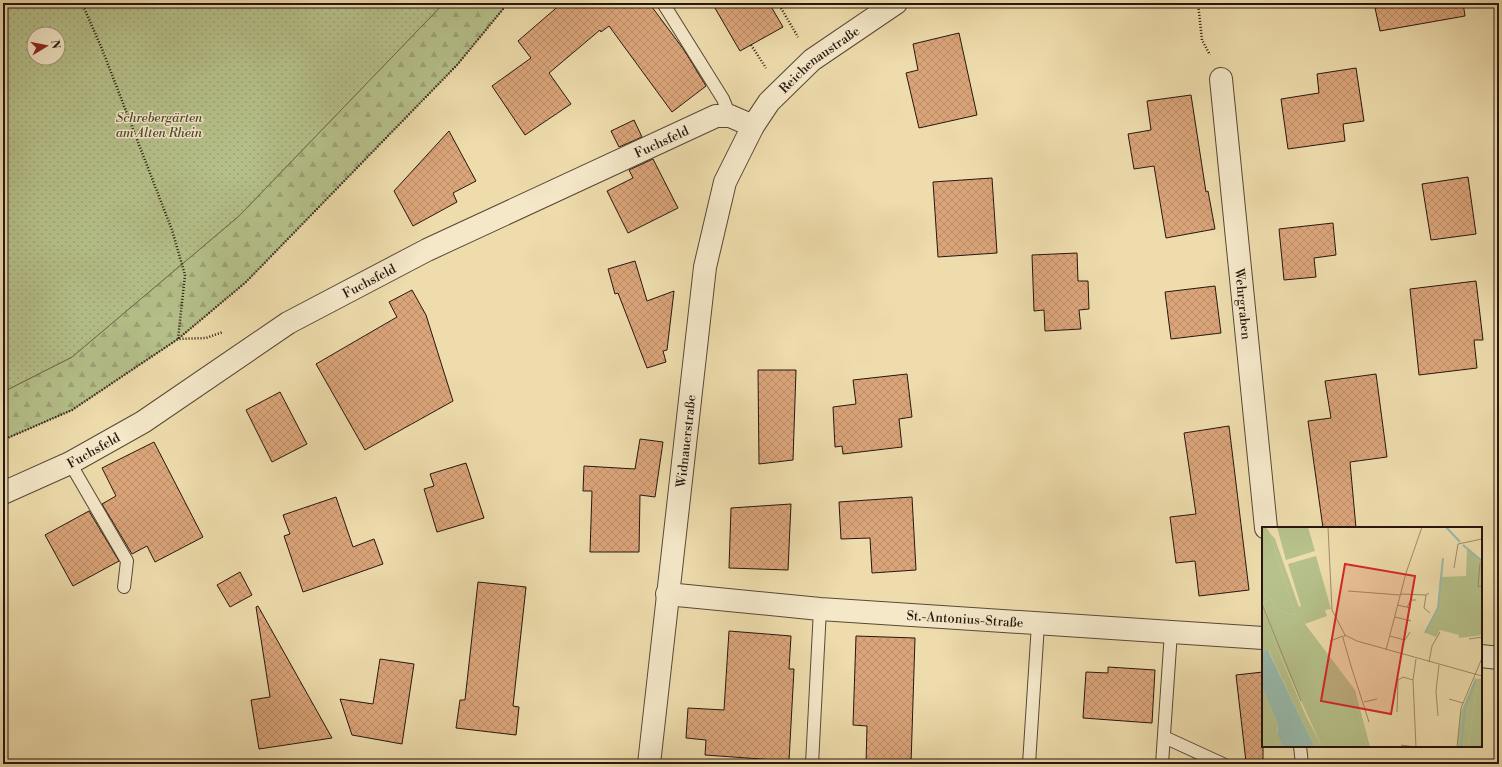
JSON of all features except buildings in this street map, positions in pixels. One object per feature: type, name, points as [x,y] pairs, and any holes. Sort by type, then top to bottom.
[{"type":"street","name":"Reichenaustraße","points":[[753,126],[769,102],[812,60],[896,3]]},
{"type":"street","name":"Wehrgraben","points":[[1221,79],[1266,527]]},
{"type":"street","name":"Fuchsfeld","points":[[3,492],[70,463],[143,422],[278,328],[427,250],[716,116],[730,116]]},
{"type":"street","points":[[730,116],[753,126]]},
{"type":"street","name":"Widnauerstraße","points":[[649,764],[705,267],[725,182],[753,126]]},
{"type":"street","name":"St.-Antonius-Straße","points":[[667,594],[820,609],[1262,638]]},
{"type":"street","points":[[1482,656],[1499,658]]},
{"type":"lane","points":[[663,3],[723,99],[730,116]]},
{"type":"lane","points":[[70,463],[127,561],[124,587]]},
{"type":"lane","points":[[812,764],[820,609]]},
{"type":"lane","points":[[1029,764],[1038,624]]},
{"type":"lane","points":[[1162,764],[1171,632]]},
{"type":"lane","points":[[1164,737],[1223,764]]},
{"type":"lane","points":[[1300,747],[1302,764]]},
{"type":"path","points":[[82,3],[102,49],[172,230],[185,275],[178,339]]},
{"type":"path","points":[[3,440],[72,410],[178,339],[246,282],[457,65],[508,3]]},
{"type":"path","points":[[778,3],[800,41]]},
{"type":"path","points":[[1198,3],[1202,40],[1221,79]]},
{"type":"path","points":[[751,45],[767,70]]},
{"type":"green space","name":"Schrebergärten am Alten Rhein","points":[[3,3],[444,3],[239,216],[72,357],[3,392]]},
{"type":"green space","points":[[444,3],[508,3],[457,65],[246,282],[178,339],[72,410],[3,440],[3,392],[72,357],[239,216]]}]
